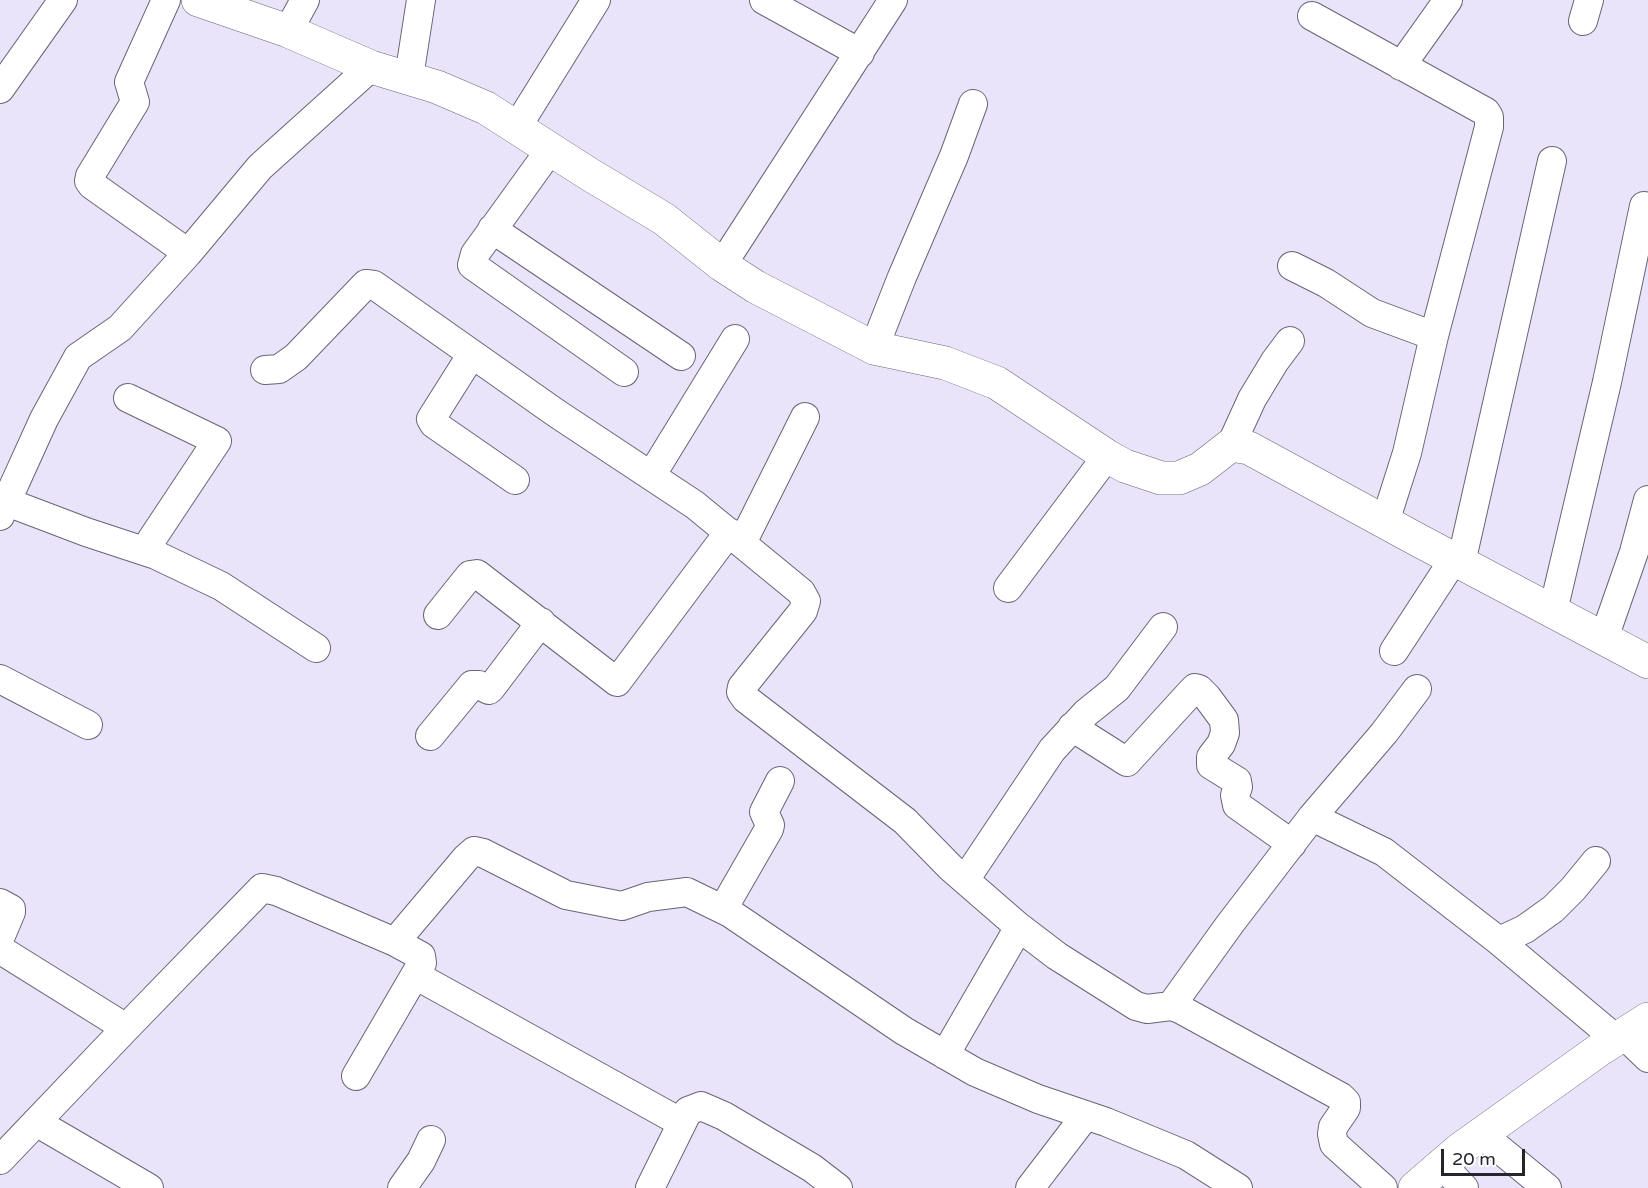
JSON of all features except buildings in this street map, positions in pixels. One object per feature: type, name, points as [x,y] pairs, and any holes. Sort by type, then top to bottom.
[{"type":"street","points":[[0,88],[63,0]]},
{"type":"street","points":[[166,0],[129,82],[135,102],[89,181],[92,186],[188,253]]},
{"type":"street","points":[[198,0],[288,31],[370,67],[409,77],[463,96],[664,219],[722,265],[756,287],[874,348],[945,363],[997,383],[1107,456],[1146,474],[1161,478],[1179,478],[1200,469],[1231,445],[1252,399],[1290,341]]},
{"type":"street","points":[[288,31],[305,0]]},
{"type":"street","points":[[409,77],[421,0]]},
{"type":"street","points":[[517,127],[596,0]]},
{"type":"street","points":[[722,265],[892,0]]},
{"type":"street","points":[[1401,66],[1448,0]]},
{"type":"street","points":[[767,1],[860,53]]},
{"type":"street","points":[[1312,16],[1486,112],[1489,117],[1489,127],[1434,336],[1407,453],[1385,522]]},
{"type":"street","points":[[316,648],[221,586],[156,555],[3,509],[44,419],[78,357],[120,328],[188,253],[260,167],[370,67]]},
{"type":"street","points":[[874,348],[973,104]]},
{"type":"street","points":[[550,150],[475,254],[472,265],[624,372]]},
{"type":"street","points":[[1394,651],[1457,561],[1552,161]]},
{"type":"street","points":[[1553,611],[1607,382],[1644,206]]},
{"type":"street","points":[[492,230],[681,356]]},
{"type":"street","points":[[1292,266],[1326,283],[1372,313],[1434,336]]},
{"type":"street","points":[[265,370],[279,369],[296,357],[366,284],[374,285],[696,505],[801,592],[806,601],[803,612],[742,687],[741,692],[746,699],[905,821],[965,880],[1019,927],[1057,956],[1136,1006],[1147,1009],[1171,1006],[1341,1097],[1346,1102],[1346,1108],[1333,1127],[1334,1144],[1383,1188]]},
{"type":"street","points":[[651,476],[735,339]]},
{"type":"street","points":[[472,354],[431,419],[434,424],[515,480]]},
{"type":"street","points":[[128,398],[217,441],[144,551]]},
{"type":"street","points":[[438,615],[473,573],[477,574],[617,682],[735,538],[805,417]]},
{"type":"street","points":[[1231,445],[1249,448],[1648,662]]},
{"type":"street","points":[[1008,588],[1107,456]]},
{"type":"street","points":[[1604,638],[1634,552],[1648,500]]},
{"type":"street","points":[[430,736],[472,685],[489,690],[491,688],[541,622]]},
{"type":"street","points":[[965,880],[1052,750],[1086,713],[1117,688],[1163,627]]},
{"type":"street","points":[[2,685],[88,725]]},
{"type":"street","points":[[1072,727],[1127,762],[1191,692],[1195,688],[1199,689],[1224,720],[1225,733],[1221,744],[1211,757],[1211,765],[1237,781],[1235,801],[1238,805],[1292,844]]},
{"type":"street","points":[[1171,1006],[1312,817],[1384,733],[1417,689]]},
{"type":"street","points":[[723,909],[769,829],[770,825],[764,812],[780,781]]},
{"type":"street","points":[[1312,817],[1384,852],[1499,941],[1629,1031],[1648,1058]]},
{"type":"street","points":[[395,942],[474,851],[483,853],[566,895],[622,906],[648,897],[687,892],[723,909],[904,1031],[975,1072],[1038,1100],[1086,1115],[1186,1155],[1238,1188]]},
{"type":"street","points":[[1499,941],[1525,929],[1553,909],[1596,861]]},
{"type":"street","points":[[0,1160],[262,888],[276,891],[395,942],[423,959],[356,1076]]},
{"type":"street","points":[[0,903],[11,912],[0,938]]},
{"type":"street","points":[[945,1055],[1019,927]]},
{"type":"street","points":[[0,947],[4,952],[126,1028]]},
{"type":"street","points":[[415,975],[682,1123]]},
{"type":"street","points":[[1415,1188],[1481,1134],[1629,1031]]},
{"type":"street","points":[[650,1188],[688,1112],[701,1106],[724,1116],[812,1168],[838,1188]]},
{"type":"street","points":[[1030,1188],[1086,1115]]},
{"type":"street","points":[[36,1122],[149,1188]]},
{"type":"street","points":[[1481,1134],[1547,1188]]},
{"type":"street","points":[[402,1188],[421,1161],[431,1140]]},
{"type":"street","points":[[1442,1165],[1464,1188]]}]
